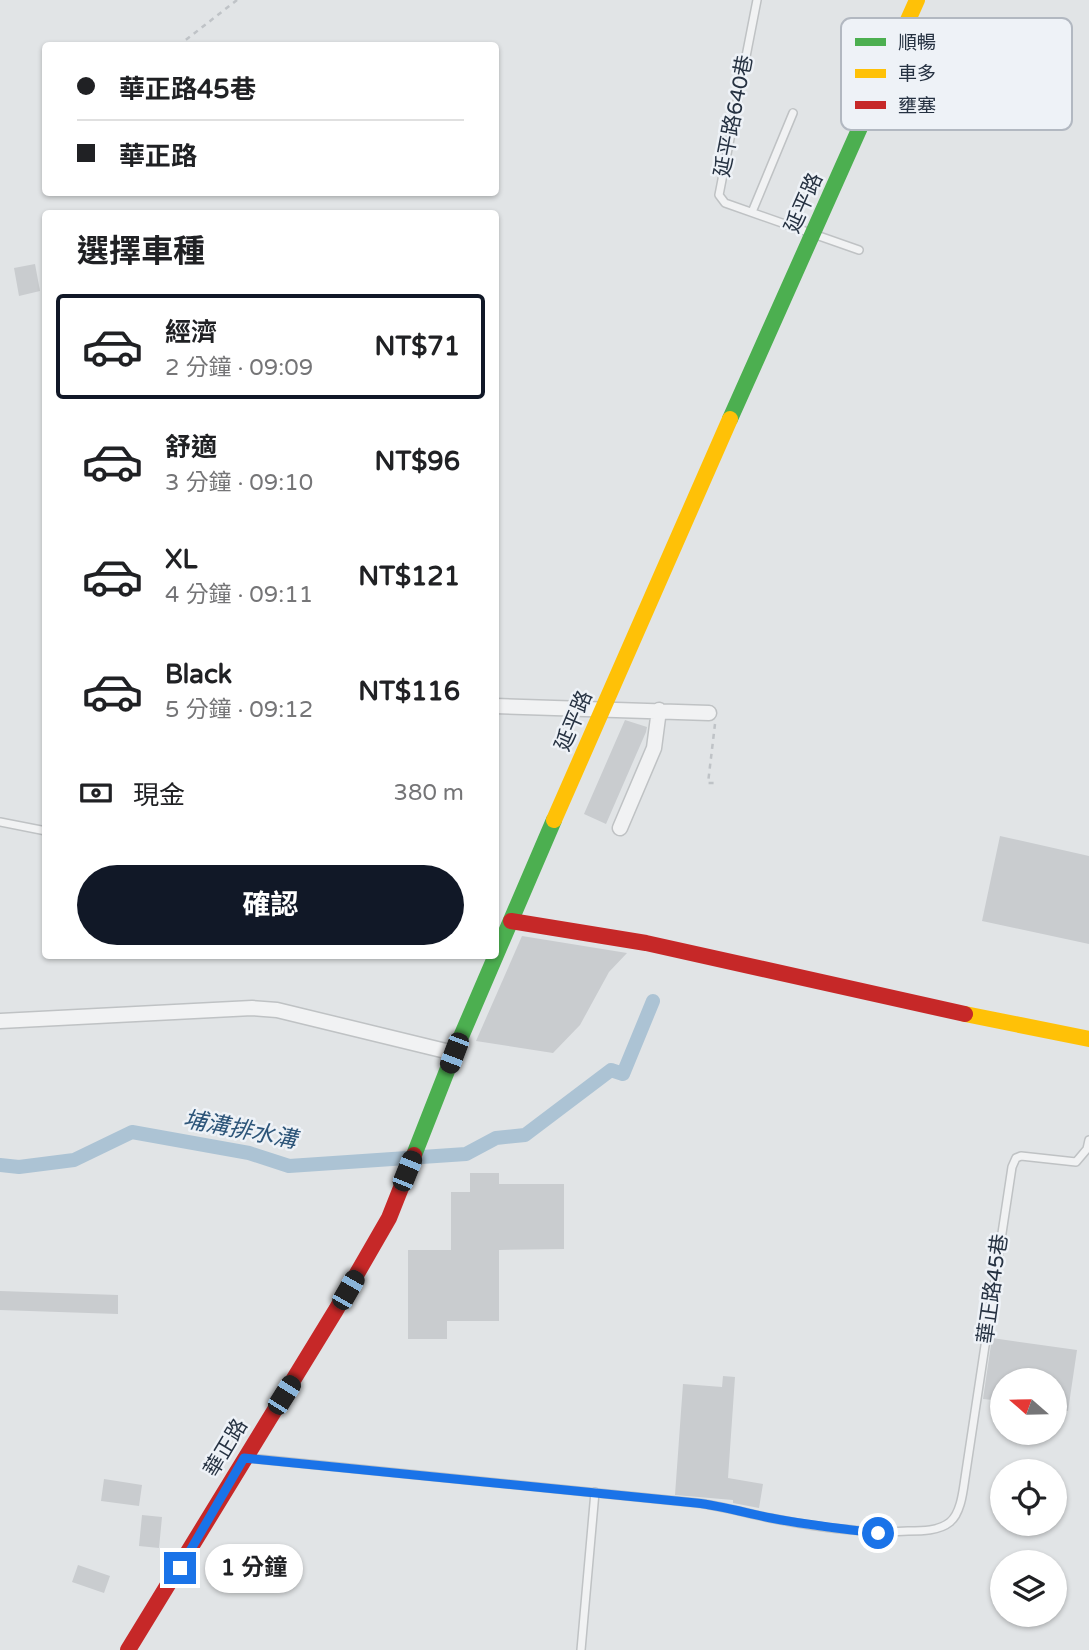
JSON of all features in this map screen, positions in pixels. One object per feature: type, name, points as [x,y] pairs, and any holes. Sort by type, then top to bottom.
[{"type":"street","name":"延平路","points":[[909,18],[917,0]]},
{"type":"street","name":"延平路","points":[[507,920],[859,130]]},
{"type":"street","points":[[499,706],[712,713]]},
{"type":"street","points":[[620,828],[654,748],[659,710]]},
{"type":"street","points":[[507,920],[646,943],[921,1005],[1089,1039]]},
{"type":"street","name":"華正路","points":[[499,940],[507,920]]},
{"type":"street","name":"華正路","points":[[128,1650],[336,1310],[389,1218],[491,959]]},
{"type":"street","points":[[0,1021],[277,1010],[454,1053]]},
{"type":"lane","name":"延平路640巷","points":[[757,0],[719,195],[725,203],[859,250]]},
{"type":"lane","name":"延平路640巷","points":[[752,212],[793,113]]},
{"type":"lane","points":[[0,822],[42,830]]},
{"type":"lane","name":"華正路45巷","points":[[244,1458],[728,1506],[821,1527],[878,1533],[928,1530],[952,1521],[959,1506],[965,1478],[1012,1167],[1016,1158],[1021,1156],[1076,1162],[1087,1150],[1089,1140]]},
{"type":"lane","points":[[581,1650],[595,1492]]},
{"type":"path","points":[[183,42],[237,0]]},
{"type":"path","points":[[712,713],[708,782],[716,783]]},
{"type":"building","points":[[35,264],[40,291],[19,296],[14,268]]},
{"type":"building","points":[[625,720],[647,727],[606,824],[584,814]]},
{"type":"building","points":[[1000,836],[1089,856],[1089,944],[982,921]]},
{"type":"building","points":[[522,936],[627,953],[609,972],[580,1025],[553,1053],[476,1041]]},
{"type":"building","points":[[470,1173],[499,1173],[499,1184],[564,1184],[564,1249],[499,1250],[499,1321],[447,1321],[447,1339],[408,1339],[408,1250],[451,1250],[451,1192],[470,1192]]},
{"type":"building","points":[[0,1291],[118,1295],[118,1314],[0,1310]]},
{"type":"building","points":[[992,1338],[1077,1350],[1068,1411],[1068,1368],[990,1368],[990,1400],[983,1399]]},
{"type":"building","points":[[723,1376],[735,1377],[728,1478],[763,1484],[759,1508],[733,1503],[733,1500],[675,1495],[683,1384],[722,1387]]},
{"type":"building","points":[[104,1479],[142,1485],[139,1506],[101,1501]]},
{"type":"building","points":[[142,1515],[162,1517],[159,1548],[139,1546]]},
{"type":"building","points":[[78,1565],[110,1576],[104,1593],[72,1582]]},
{"type":"waterway","name":"埔溝排水溝","points":[[0,1165],[19,1167],[74,1160],[132,1132],[249,1153],[289,1166],[466,1154],[496,1138],[525,1135],[611,1070],[623,1074],[653,1001]]},
{"type":"traffic: fast","points":[[730,419],[859,130]]},
{"type":"traffic: fast","points":[[499,948],[554,820]]},
{"type":"traffic: fast","points":[[414,1155],[494,959]]},
{"type":"traffic: slow","points":[[909,18],[917,0]]},
{"type":"traffic: slow","points":[[554,820],[730,419]]},
{"type":"traffic: slow","points":[[965,1014],[1089,1039]]},
{"type":"traffic: jam","points":[[511,921],[646,943],[965,1014]]},
{"type":"traffic: jam","points":[[128,1650],[336,1310],[389,1218],[414,1155]]},
{"type":"route","points":[[180,1568],[244,1458],[728,1506],[821,1527],[878,1533]]}]
